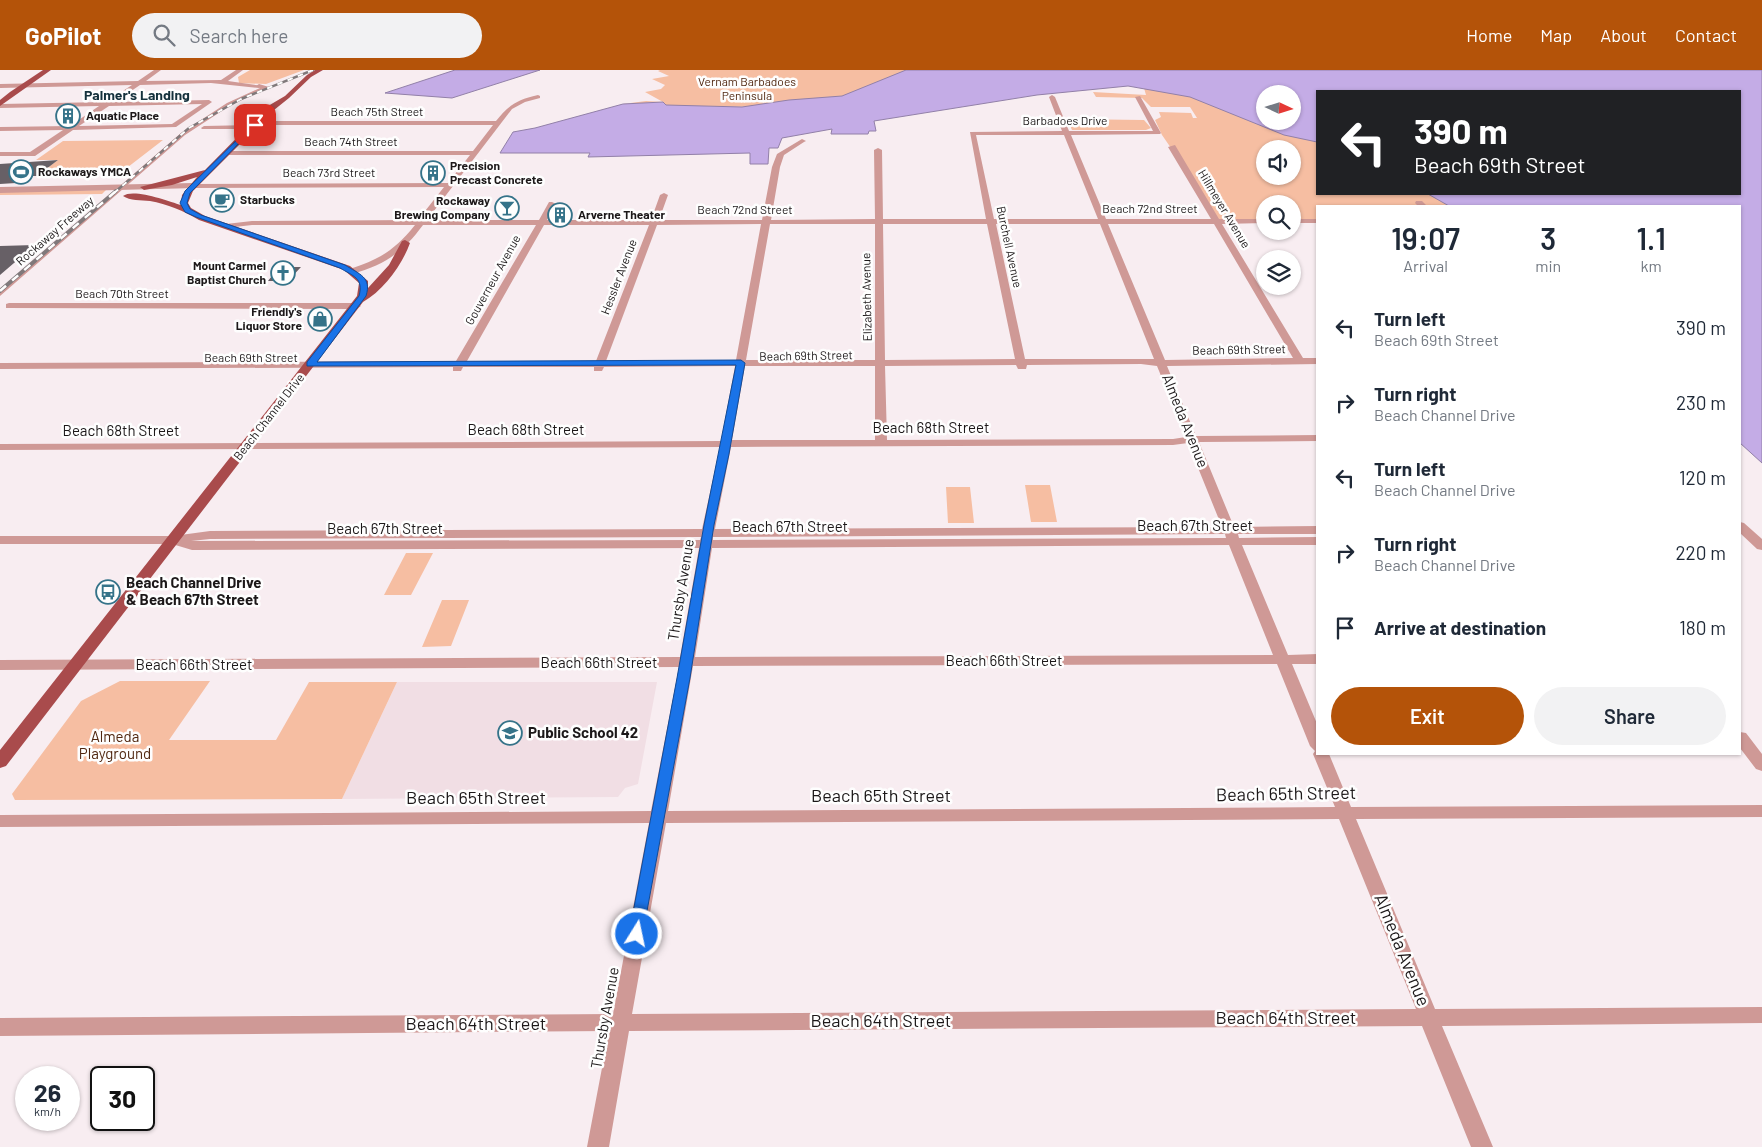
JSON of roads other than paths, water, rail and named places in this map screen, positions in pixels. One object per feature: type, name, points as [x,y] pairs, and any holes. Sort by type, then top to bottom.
[{"type":"main road","points":[[0,105],[48,70]]},
{"type":"main road","points":[[271,108],[286,89],[299,77],[311,70]]},
{"type":"main road","points":[[188,210],[184,200],[192,188],[271,108],[296,89],[309,76],[320,70]]},
{"type":"main road","points":[[144,187],[172,182],[209,171]]},
{"type":"main road","points":[[124,192],[188,210],[226,226],[352,271],[364,283],[365,290],[358,302]]},
{"type":"main road","name":"Beach Channel Drive","points":[[0,762],[358,302],[376,288],[402,254],[405,242]]},
{"type":"street","points":[[0,154],[32,154],[158,70]]},
{"type":"street","points":[[222,82],[240,70]]},
{"type":"street","points":[[0,86],[139,82],[222,82],[266,86],[229,104],[194,126],[124,192]]},
{"type":"street","points":[[352,271],[382,261],[405,242],[512,107],[538,97]]},
{"type":"street","name":"Almeda Avenue","points":[[1052,97],[1316,741]]},
{"type":"street","name":"Barbadoes Drive","points":[[972,132],[1158,132],[1138,97]]},
{"type":"street","points":[[0,105],[210,102],[174,126],[0,129]]},
{"type":"street","name":"Beach 75th Street","points":[[204,128],[254,125],[498,123]]},
{"type":"street","name":"Burchell Avenue","points":[[972,132],[1021,364]]},
{"type":"street","name":"Thursby Avenue","points":[[598,1147],[686,662],[706,538],[766,223],[780,155],[802,141]]},
{"type":"street","name":"Hillmeyer Avenue","points":[[1172,147],[1300,361]]},
{"type":"street","name":"Elizabeth Avenue","points":[[878,150],[881,440]]},
{"type":"street","name":"Beach 74th Street","points":[[226,154],[476,153]]},
{"type":"street","name":"Beach 73rd Street","points":[[0,190],[124,192],[208,186],[450,186]]},
{"type":"street","name":"Beach 73rd Street","points":[[0,196],[113,196],[144,187],[192,188]]},
{"type":"street","name":"Hessler Avenue","points":[[599,366],[664,195]]},
{"type":"street","name":"Rockaway Freeway","points":[[0,294],[113,196]]},
{"type":"street","name":"Gouverneur Avenue","points":[[458,366],[552,204]]},
{"type":"street","name":"Beach 72nd Street","points":[[226,226],[252,223],[1256,221]]},
{"type":"street","points":[[1301,221],[1316,221]]},
{"type":"street","name":"Beach 70th Street","points":[[9,306],[358,302]]},
{"type":"street","name":"Beach 69th Street","points":[[0,371],[308,367],[1021,364],[1144,367],[1162,363],[1316,361]]},
{"type":"street","name":"Beach 69th Street","points":[[0,366],[308,367]]},
{"type":"street","name":"Beach 68th Street","points":[[0,440],[250,442],[1052,439],[1173,442],[1192,439],[1316,438]]},
{"type":"street","name":"Beach 68th Street","points":[[0,447],[250,442]]},
{"type":"street","name":"Beach 67th Street","points":[[1232,536],[1316,530]]},
{"type":"street","points":[[1741,531],[1760,542]]},
{"type":"street","name":"Beach 67th Street","points":[[0,540],[173,540],[192,546],[706,538],[1232,536],[1316,541]]},
{"type":"street","name":"Beach 66th Street","points":[[0,666],[1316,659]]},
{"type":"street","points":[[1741,738],[1762,764]]},
{"type":"street","name":"Almeda Avenue","points":[[1321,755],[1482,1147]]},
{"type":"street","name":"Beach 65th Street","points":[[0,821],[1762,811]]},
{"type":"street","name":"Beach 64th Street","points":[[0,1026],[1762,1014]]},
{"type":"railway","points":[[114,193],[189,128],[241,99],[313,70]]},
{"type":"railway","points":[[0,291],[116,191]]},
{"type":"place","name":"Aquatic Place","points":[[68,116]]},
{"type":"place","name":"Rockaways YMCA","points":[[21,172]]},
{"type":"place","name":"Precision Precast Concrete","points":[[433,173]]},
{"type":"place","name":"Starbucks","points":[[222,200]]},
{"type":"place","name":"Rockaway Brewing Company","points":[[507,208]]},
{"type":"place","name":"Arverne Theater","points":[[560,215]]},
{"type":"place","name":"Mount Carmel Baptist Church","points":[[283,273]]},
{"type":"place","name":"Friendly's Liquor Store","points":[[320,319]]},
{"type":"place","name":"Beach Channel Drive & Beach 67th Street","points":[[108,592]]},
{"type":"place","name":"Public School 42","points":[[510,733]]},
{"type":"district","name":"Palmer's Landing","points":[[137,95]]},
{"type":"park label","name":"Vernam Barbadoes Peninsula","points":[[747,89]]},
{"type":"park label","name":"Almeda Playground","points":[[115,746]]}]
